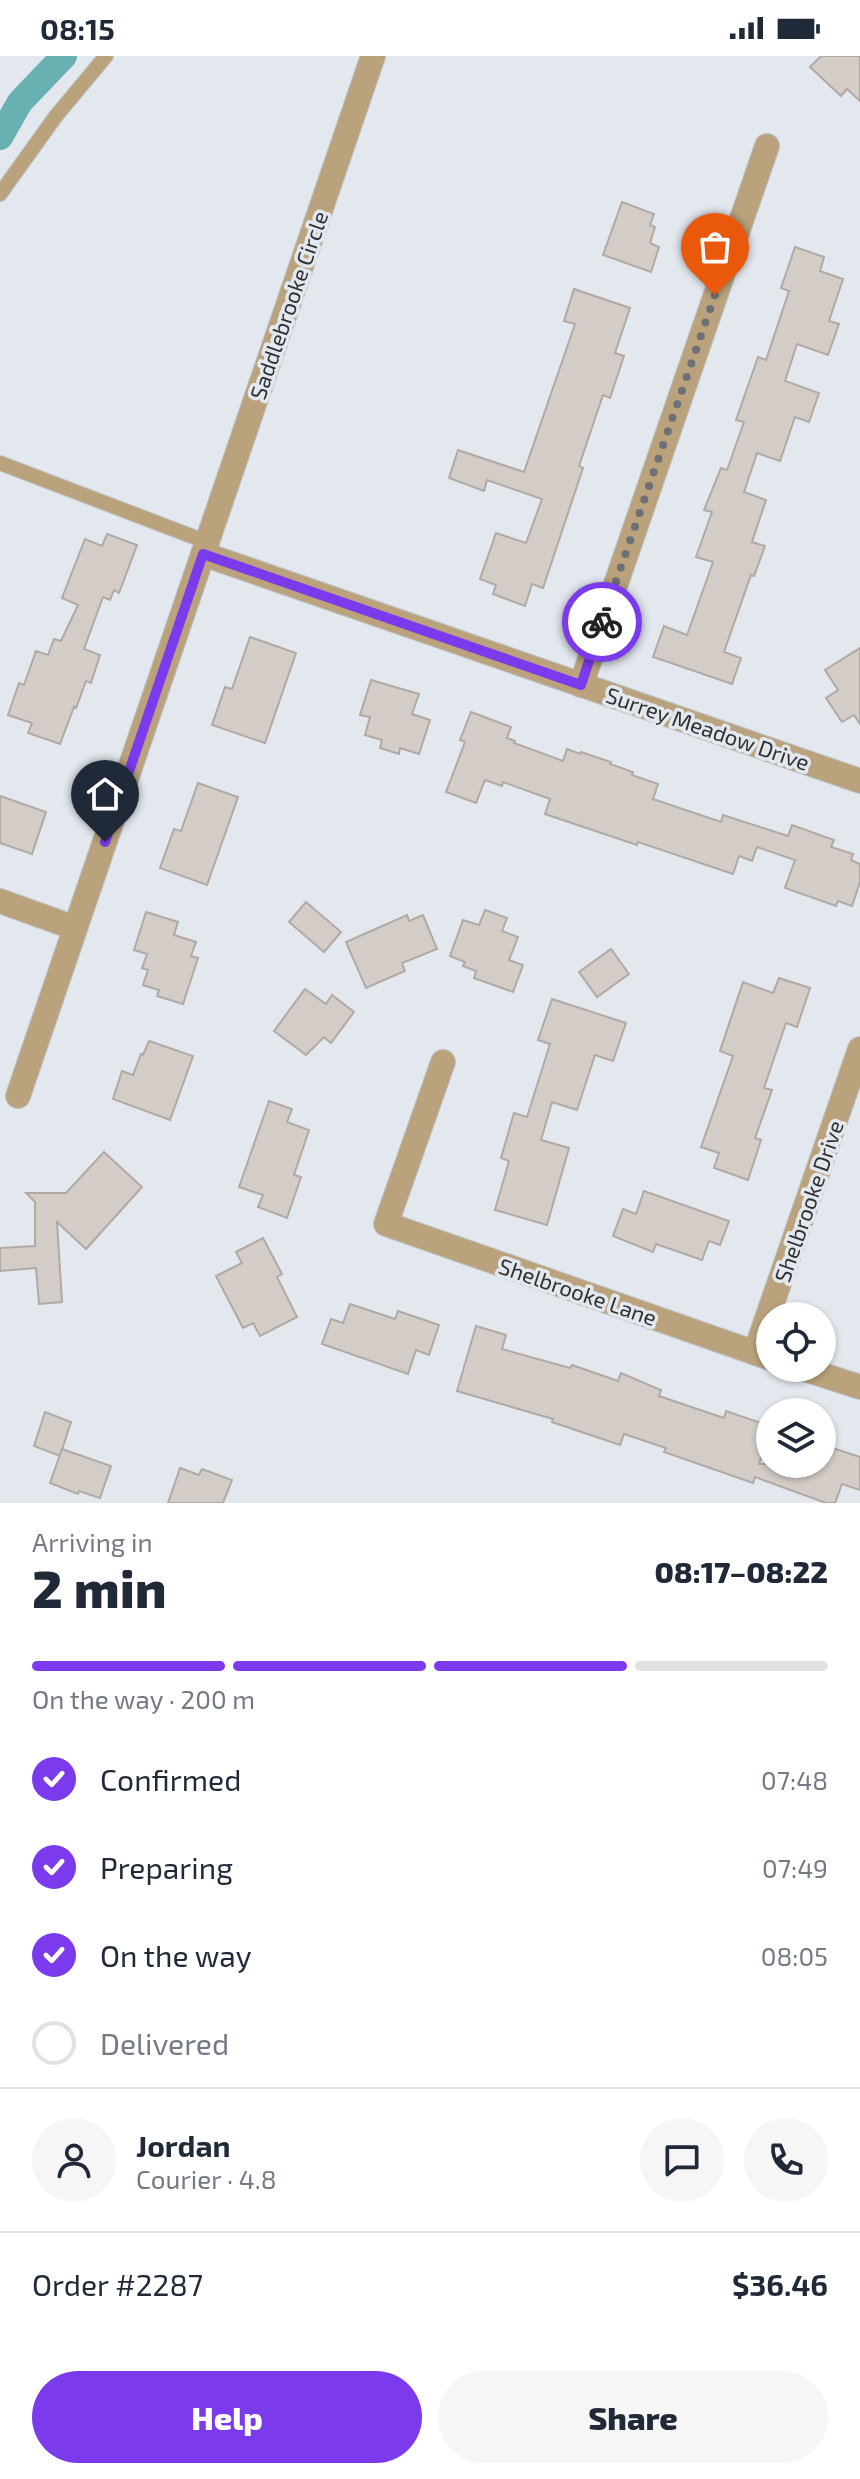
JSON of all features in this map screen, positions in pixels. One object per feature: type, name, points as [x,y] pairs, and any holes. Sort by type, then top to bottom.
[{"type":"street","name":"Saddlebrooke Circle","points":[[205,548],[373,56]]},
{"type":"street","points":[[581,685],[767,146]]},
{"type":"street","name":"Surrey Meadow Drive","points":[[205,548],[581,685],[860,781]]},
{"type":"street","points":[[18,1096],[205,548]]},
{"type":"street","points":[[0,901],[75,928]]},
{"type":"street","name":"Shelbrooke Drive","points":[[780,1302],[860,1049]]},
{"type":"street","name":"Shelbrooke Lane","points":[[443,1062],[386,1224],[756,1354]]},
{"type":"street","points":[[836,1379],[860,1387]]},
{"type":"lane","points":[[0,194],[56,116],[106,56]]},
{"type":"lane","points":[[0,463],[205,548]]},
{"type":"building","points":[[821,56],[860,56],[860,101],[847,89],[841,96],[810,67]]},
{"type":"building","points":[[622,202],[654,214],[650,225],[655,227],[650,243],[659,247],[651,272],[603,255]]},
{"type":"building","points":[[795,247],[824,257],[820,271],[843,279],[829,321],[839,324],[828,355],[797,344],[785,381],[819,393],[809,422],[795,417],[780,461],[757,453],[744,492],[766,500],[752,542],[765,546],[754,576],[751,575],[724,652],[741,658],[732,684],[653,657],[664,626],[687,635],[713,562],[696,557],[712,512],[704,510],[721,468],[727,470],[744,422],[736,420],[758,357],[766,360],[789,291],[781,288]]},
{"type":"building","points":[[574,289],[630,308],[615,353],[624,356],[610,398],[603,395],[579,466],[583,468],[543,588],[532,584],[525,606],[493,594],[496,585],[480,579],[496,533],[526,543],[542,499],[487,480],[484,491],[449,478],[458,450],[524,472],[575,324],[564,321]]},
{"type":"building","points":[[107,534],[137,545],[119,593],[114,590],[110,600],[103,597],[84,649],[100,655],[91,683],[86,681],[60,744],[28,733],[32,723],[8,715],[19,683],[24,685],[36,651],[48,655],[54,639],[61,641],[78,605],[62,598],[85,539],[102,546]]},
{"type":"building","points":[[250,637],[296,653],[265,743],[212,725],[225,687],[232,689]]},
{"type":"building","points":[[860,648],[860,724],[854,715],[842,722],[826,698],[838,690],[825,670]]},
{"type":"building","points":[[371,680],[419,694],[412,714],[430,720],[419,754],[400,748],[399,754],[380,748],[382,740],[365,735],[370,717],[360,715]]},
{"type":"building","points":[[471,712],[511,727],[507,738],[514,743],[563,761],[567,749],[581,752],[633,772],[632,775],[658,784],[653,799],[721,822],[723,815],[788,836],[792,825],[834,840],[831,847],[853,854],[851,860],[860,864],[860,882],[852,906],[838,901],[836,906],[785,888],[795,860],[757,847],[752,861],[739,856],[733,874],[545,814],[550,799],[503,782],[502,786],[485,780],[476,803],[446,792],[465,742],[460,740]]},
{"type":"building","points":[[198,783],[238,797],[207,885],[160,868],[174,829],[181,831]]},
{"type":"building","points":[[0,796],[46,812],[32,854],[0,843]]},
{"type":"building","points":[[306,902],[341,932],[324,952],[289,922]]},
{"type":"building","points":[[485,910],[507,918],[502,931],[518,937],[509,960],[523,965],[513,992],[474,978],[476,971],[450,956],[463,920],[479,925]]},
{"type":"building","points":[[146,912],[178,922],[174,935],[196,942],[191,956],[198,958],[183,1004],[157,996],[159,990],[143,985],[148,970],[142,968],[147,954],[134,950]]},
{"type":"building","points":[[407,915],[409,921],[423,915],[437,949],[402,963],[405,971],[366,988],[346,942]]},
{"type":"building","points":[[611,949],[629,974],[597,997],[579,972]]},
{"type":"building","points":[[779,978],[810,988],[797,1027],[786,1023],[764,1088],[772,1090],[755,1138],[761,1140],[748,1180],[714,1168],[719,1153],[701,1147],[733,1056],[720,1051],[743,982],[773,993]]},
{"type":"building","points":[[305,989],[326,1004],[332,995],[354,1012],[331,1043],[324,1037],[306,1055],[274,1031]]},
{"type":"building","points":[[552,999],[626,1023],[613,1061],[595,1055],[577,1110],[552,1102],[541,1140],[569,1148],[547,1225],[495,1210],[509,1161],[501,1158],[514,1113],[527,1117],[550,1044],[538,1040]]},
{"type":"building","points":[[149,1041],[193,1056],[170,1120],[113,1099],[122,1071],[133,1075]]},
{"type":"building","points":[[269,1101],[292,1109],[287,1122],[309,1130],[294,1175],[301,1177],[287,1218],[258,1207],[263,1195],[239,1187]]},
{"type":"building","points":[[104,1152],[142,1187],[86,1249],[57,1222],[62,1302],[39,1304],[36,1268],[0,1271],[0,1248],[35,1246],[35,1202],[26,1193],[66,1193]]},
{"type":"building","points":[[644,1191],[729,1221],[720,1245],[709,1241],[702,1260],[656,1244],[653,1252],[613,1236],[623,1209],[636,1214]]},
{"type":"building","points":[[263,1238],[282,1274],[277,1277],[297,1317],[260,1336],[253,1323],[243,1328],[216,1276],[242,1263],[236,1252]]},
{"type":"building","points":[[350,1304],[395,1319],[398,1311],[439,1325],[429,1355],[416,1350],[408,1374],[322,1344],[331,1319],[343,1323]]},
{"type":"building","points":[[476,1326],[506,1335],[502,1349],[570,1368],[572,1365],[618,1381],[621,1373],[661,1390],[659,1396],[724,1418],[726,1411],[756,1421],[756,1477],[753,1483],[664,1452],[666,1448],[624,1434],[620,1445],[552,1422],[553,1419],[457,1391]]},
{"type":"building","points":[[45,1412],[71,1422],[60,1456],[34,1446]]},
{"type":"building","points":[[62,1449],[111,1466],[100,1498],[79,1491],[78,1494],[50,1483]]},
{"type":"building","points":[[836,1449],[860,1457],[860,1490],[842,1484],[835,1503],[826,1503],[758,1478],[836,1478]]},
{"type":"building","points":[[180,1468],[199,1475],[202,1469],[232,1480],[223,1503],[168,1503]]},
{"type":"waterway","points":[[0,137],[20,102],[64,56]]},
{"type":"way so far","points":[[602,622],[715,295]]},
{"type":"route","points":[[105,842],[203,554],[581,685],[602,622]]}]
